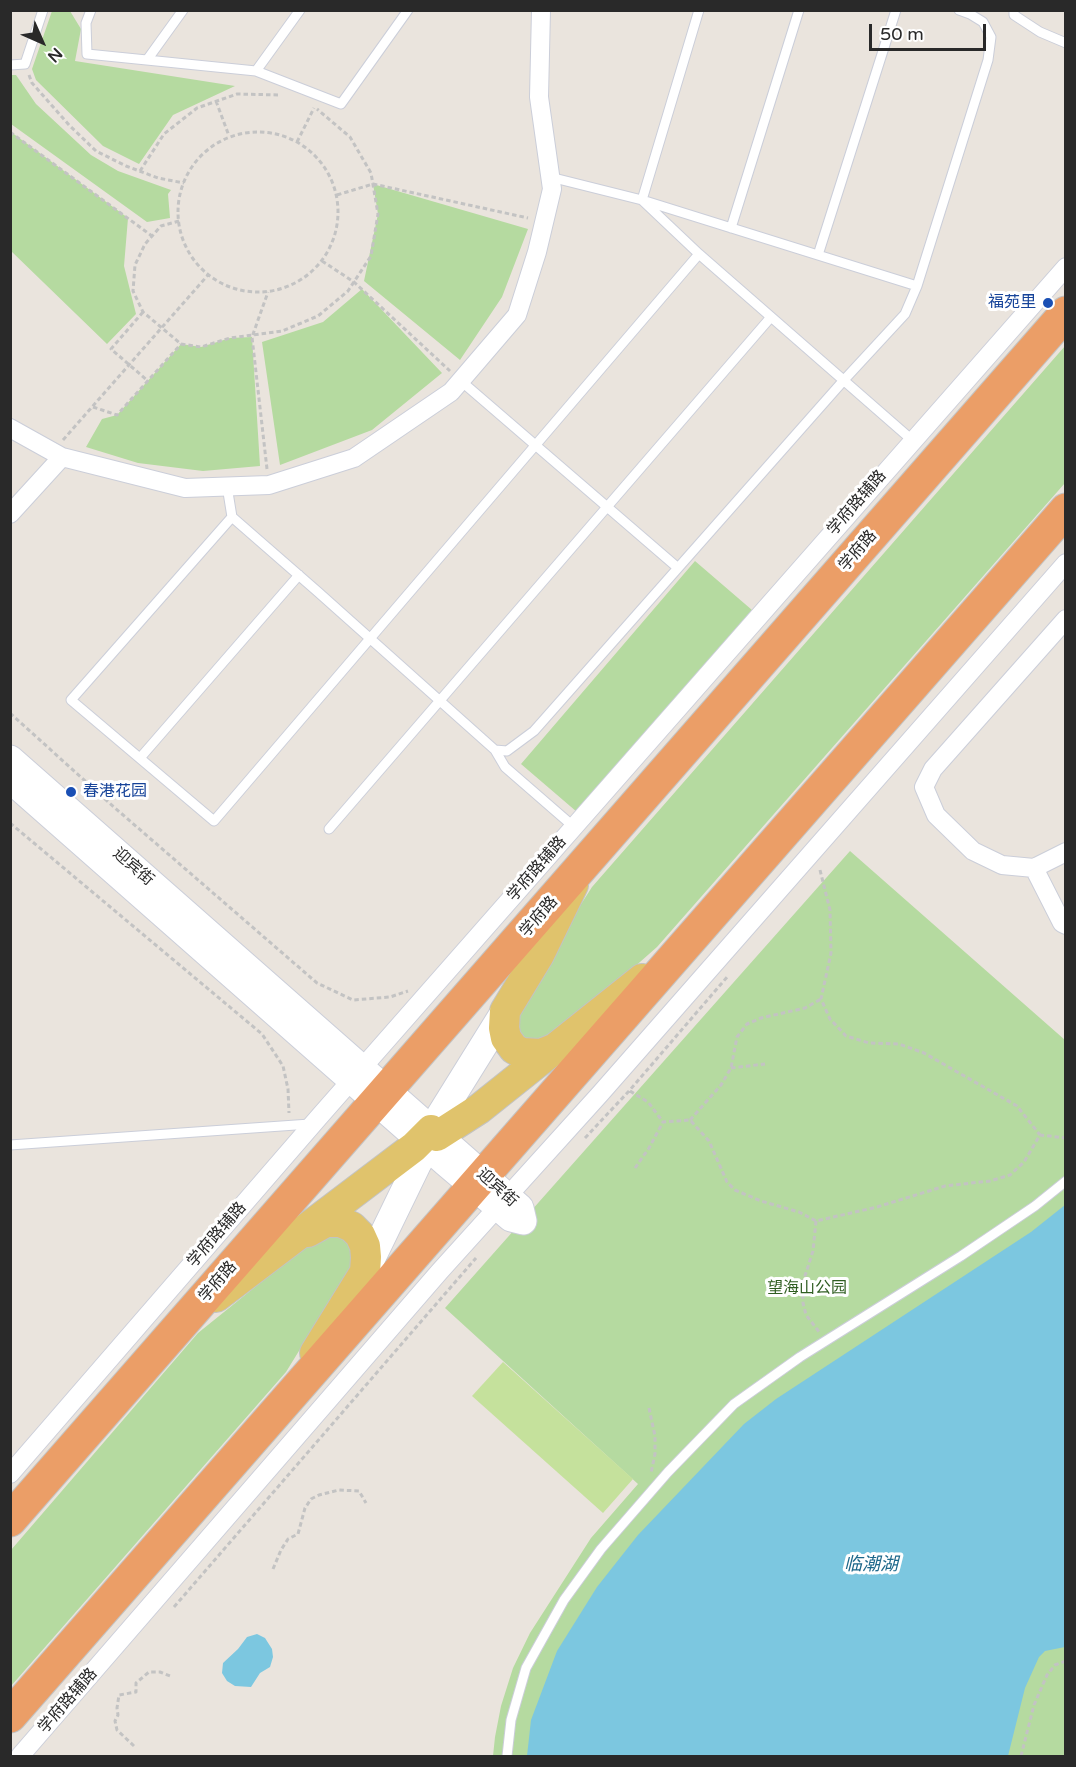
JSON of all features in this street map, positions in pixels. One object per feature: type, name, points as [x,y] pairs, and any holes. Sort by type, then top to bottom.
[{"type":"highway","name":"学府路","points":[[10,1520],[183,1323],[369,1085],[581,868],[1065,313]]},
{"type":"highway","points":[[10,1716],[283,1404],[490,1191],[685,944],[1065,510]]},
{"type":"main road","name":"迎宾街","points":[[10,759],[369,1085],[490,1191]]},
{"type":"main road","name":"迎宾街","points":[[10,779],[369,1085]]},
{"type":"main road","points":[[283,1404],[365,1272],[429,1138],[539,956],[581,868]]},
{"type":"main road","points":[[183,1323],[429,1138],[479,1109],[685,944]]},
{"type":"main road","points":[[504,1011],[506,1038],[514,1049],[522,1053],[541,1054],[559,1047]]},
{"type":"main road","points":[[286,1244],[326,1222],[341,1222],[352,1227],[360,1235],[365,1246],[365,1272]]},
{"type":"street","points":[[10,428],[57,455],[185,488],[269,485],[354,458],[451,392],[517,315],[537,252],[552,189],[539,97],[541,10]]},
{"type":"street","name":"学府路辅路","points":[[10,1474],[313,1124],[369,1085],[574,827],[1065,267]]},
{"type":"street","points":[[10,514],[57,455]]},
{"type":"street","name":"学府路辅路","points":[[20,1756],[490,1191],[600,1094],[1065,563]]},
{"type":"street","points":[[1065,619],[933,769],[924,787],[936,815],[973,851],[1002,865],[1034,868],[1065,852]]},
{"type":"street","points":[[1034,868],[1065,925]]},
{"type":"lane","points":[[10,65],[26,64],[43,10]]},
{"type":"lane","points":[[91,10],[86,23],[87,54],[256,71],[341,104],[408,10]]},
{"type":"lane","points":[[147,60],[183,10]]},
{"type":"lane","points":[[256,71],[300,10]]},
{"type":"lane","points":[[642,200],[699,10]]},
{"type":"lane","points":[[732,228],[799,10]]},
{"type":"lane","points":[[818,255],[896,10]]},
{"type":"lane","points":[[495,750],[507,752],[534,731],[905,314],[917,286],[988,60],[991,37],[983,22],[958,10]]},
{"type":"lane","points":[[1014,10],[1014,15],[1040,32],[1065,43]]},
{"type":"lane","points":[[550,177],[642,200],[917,286]]},
{"type":"lane","points":[[642,200],[699,254],[912,440]]},
{"type":"lane","points":[[232,517],[72,700],[214,821],[699,254]]},
{"type":"lane","points":[[329,829],[771,317]]},
{"type":"lane","points":[[461,381],[678,568]]},
{"type":"lane","points":[[227,486],[232,517],[495,750],[505,766],[574,827]]},
{"type":"lane","points":[[140,758],[299,575]]},
{"type":"lane","points":[[10,1145],[313,1124]]},
{"type":"lane","points":[[507,1756],[511,1720],[526,1668],[564,1600],[601,1549],[658,1484],[734,1404],[826,1340],[961,1256],[1035,1206],[1065,1181]]},
{"type":"path","points":[[26,64],[32,83],[69,125],[96,151],[158,178],[184,183]]},
{"type":"path","points":[[140,171],[164,134],[197,108],[237,94],[279,95],[288,98]]},
{"type":"path","points":[[216,101],[229,136]]},
{"type":"path","points":[[179,221],[161,226],[145,244],[135,265],[133,291],[143,312],[181,344],[201,347],[230,339],[282,331],[318,316],[348,291],[371,256],[378,214],[371,173],[350,137],[314,108],[305,105]]},
{"type":"path","points":[[297,142],[314,108]]},
{"type":"path","points":[[10,132],[152,236]]},
{"type":"path","points":[[271,133],[297,142],[318,159],[333,182],[337,195],[339,209],[335,236],[322,261],[304,278],[268,292],[231,287],[208,275],[191,256],[180,235],[179,208],[184,183],[197,161],[229,136],[271,133]]},
{"type":"path","points":[[337,195],[373,184],[544,222]]},
{"type":"path","points":[[322,261],[354,282],[461,381]]},
{"type":"path","points":[[57,455],[93,407],[208,275]]},
{"type":"path","points":[[268,292],[252,337],[269,485]]},
{"type":"path","points":[[143,312],[111,349],[148,381]]},
{"type":"path","points":[[93,407],[117,415],[181,344]]},
{"type":"path","points":[[10,713],[115,808],[317,983],[353,1000],[390,997],[416,988]]},
{"type":"path","points":[[10,824],[262,1034],[283,1066],[288,1089]]},
{"type":"path","points":[[820,870],[830,910],[831,953],[821,999],[830,1019],[846,1036],[869,1043],[899,1044],[924,1053],[1017,1106],[1040,1136],[1065,1138]]},
{"type":"path","points":[[663,1122],[690,1120],[721,1085],[731,1068],[737,1037],[747,1024],[761,1018],[805,1008],[821,999]]},
{"type":"path","points":[[731,1068],[765,1064]]},
{"type":"path","points":[[629,1091],[648,1102],[663,1122]]},
{"type":"path","points":[[690,1120],[709,1141],[727,1182],[735,1190],[761,1201],[799,1212],[816,1221],[877,1207],[945,1186],[990,1181],[1010,1175],[1024,1162],[1040,1136]]},
{"type":"path","points":[[635,1168],[663,1122]]},
{"type":"path","points":[[816,1221],[813,1251],[803,1282],[803,1303],[806,1315],[826,1340]]},
{"type":"path","points":[[170,1611],[338,1420],[481,1252]]},
{"type":"path","points":[[650,1408],[655,1436],[655,1454],[650,1472],[658,1484]]},
{"type":"path","points":[[273,1569],[280,1550],[288,1539],[298,1534],[305,1508],[311,1499],[319,1494],[339,1490],[359,1491],[366,1503]]},
{"type":"path","points":[[1021,1756],[1034,1705],[1047,1675],[1055,1665],[1065,1661]]},
{"type":"path","points":[[134,1746],[117,1730],[119,1695],[136,1692],[136,1683],[149,1672],[160,1672],[170,1676]]},
{"type":"green space","points":[[52,11],[70,11],[81,29],[75,61],[235,86],[173,115],[139,164],[103,146],[36,80],[32,69]]},
{"type":"green space","points":[[10,75],[16,75],[36,104],[91,155],[118,171],[171,190],[168,194],[170,218],[147,222],[11,124]]},
{"type":"green space","points":[[11,132],[128,218],[124,266],[136,314],[107,344],[11,251]]},
{"type":"green space","points":[[373,184],[528,229],[502,297],[460,360],[364,281],[378,214]]},
{"type":"green space","points":[[362,289],[442,373],[372,430],[280,465],[262,342],[323,322]]},
{"type":"green space","points":[[252,337],[260,466],[203,471],[138,463],[86,447],[102,419],[117,415],[181,344],[201,347],[230,338]]},
{"type":"green space","points":[[1065,346],[1065,483],[657,947],[547,1044],[517,1044],[514,1009],[592,887]]},
{"type":"green space","points":[[695,561],[752,610],[577,812],[521,764]]},
{"type":"green space","name":"望海山公园","points":[[850,851],[1065,1040],[1065,1756],[493,1756],[501,1706],[513,1668],[530,1633],[591,1538],[638,1484],[445,1308]]},
{"type":"green space","points":[[322,1233],[345,1237],[355,1254],[350,1268],[286,1372],[11,1686],[11,1550],[198,1333]]},
{"type":"green space","points":[[503,1362],[633,1479],[603,1513],[472,1396]]},
{"type":"water","name":"临潮湖","points":[[1065,1205],[1065,1647],[1045,1651],[1039,1657],[1025,1688],[1008,1756],[527,1756],[531,1720],[557,1651],[597,1587],[638,1535],[744,1424],[776,1399],[1031,1232]]},
{"type":"water","points":[[257,1634],[265,1638],[272,1649],[273,1657],[270,1667],[260,1673],[251,1687],[235,1686],[227,1681],[222,1673],[223,1663],[247,1637]]},
{"type":"place","name":"福苑里","points":[[1048,303]]},
{"type":"place","name":"春港花园","points":[[71,792]]}]
